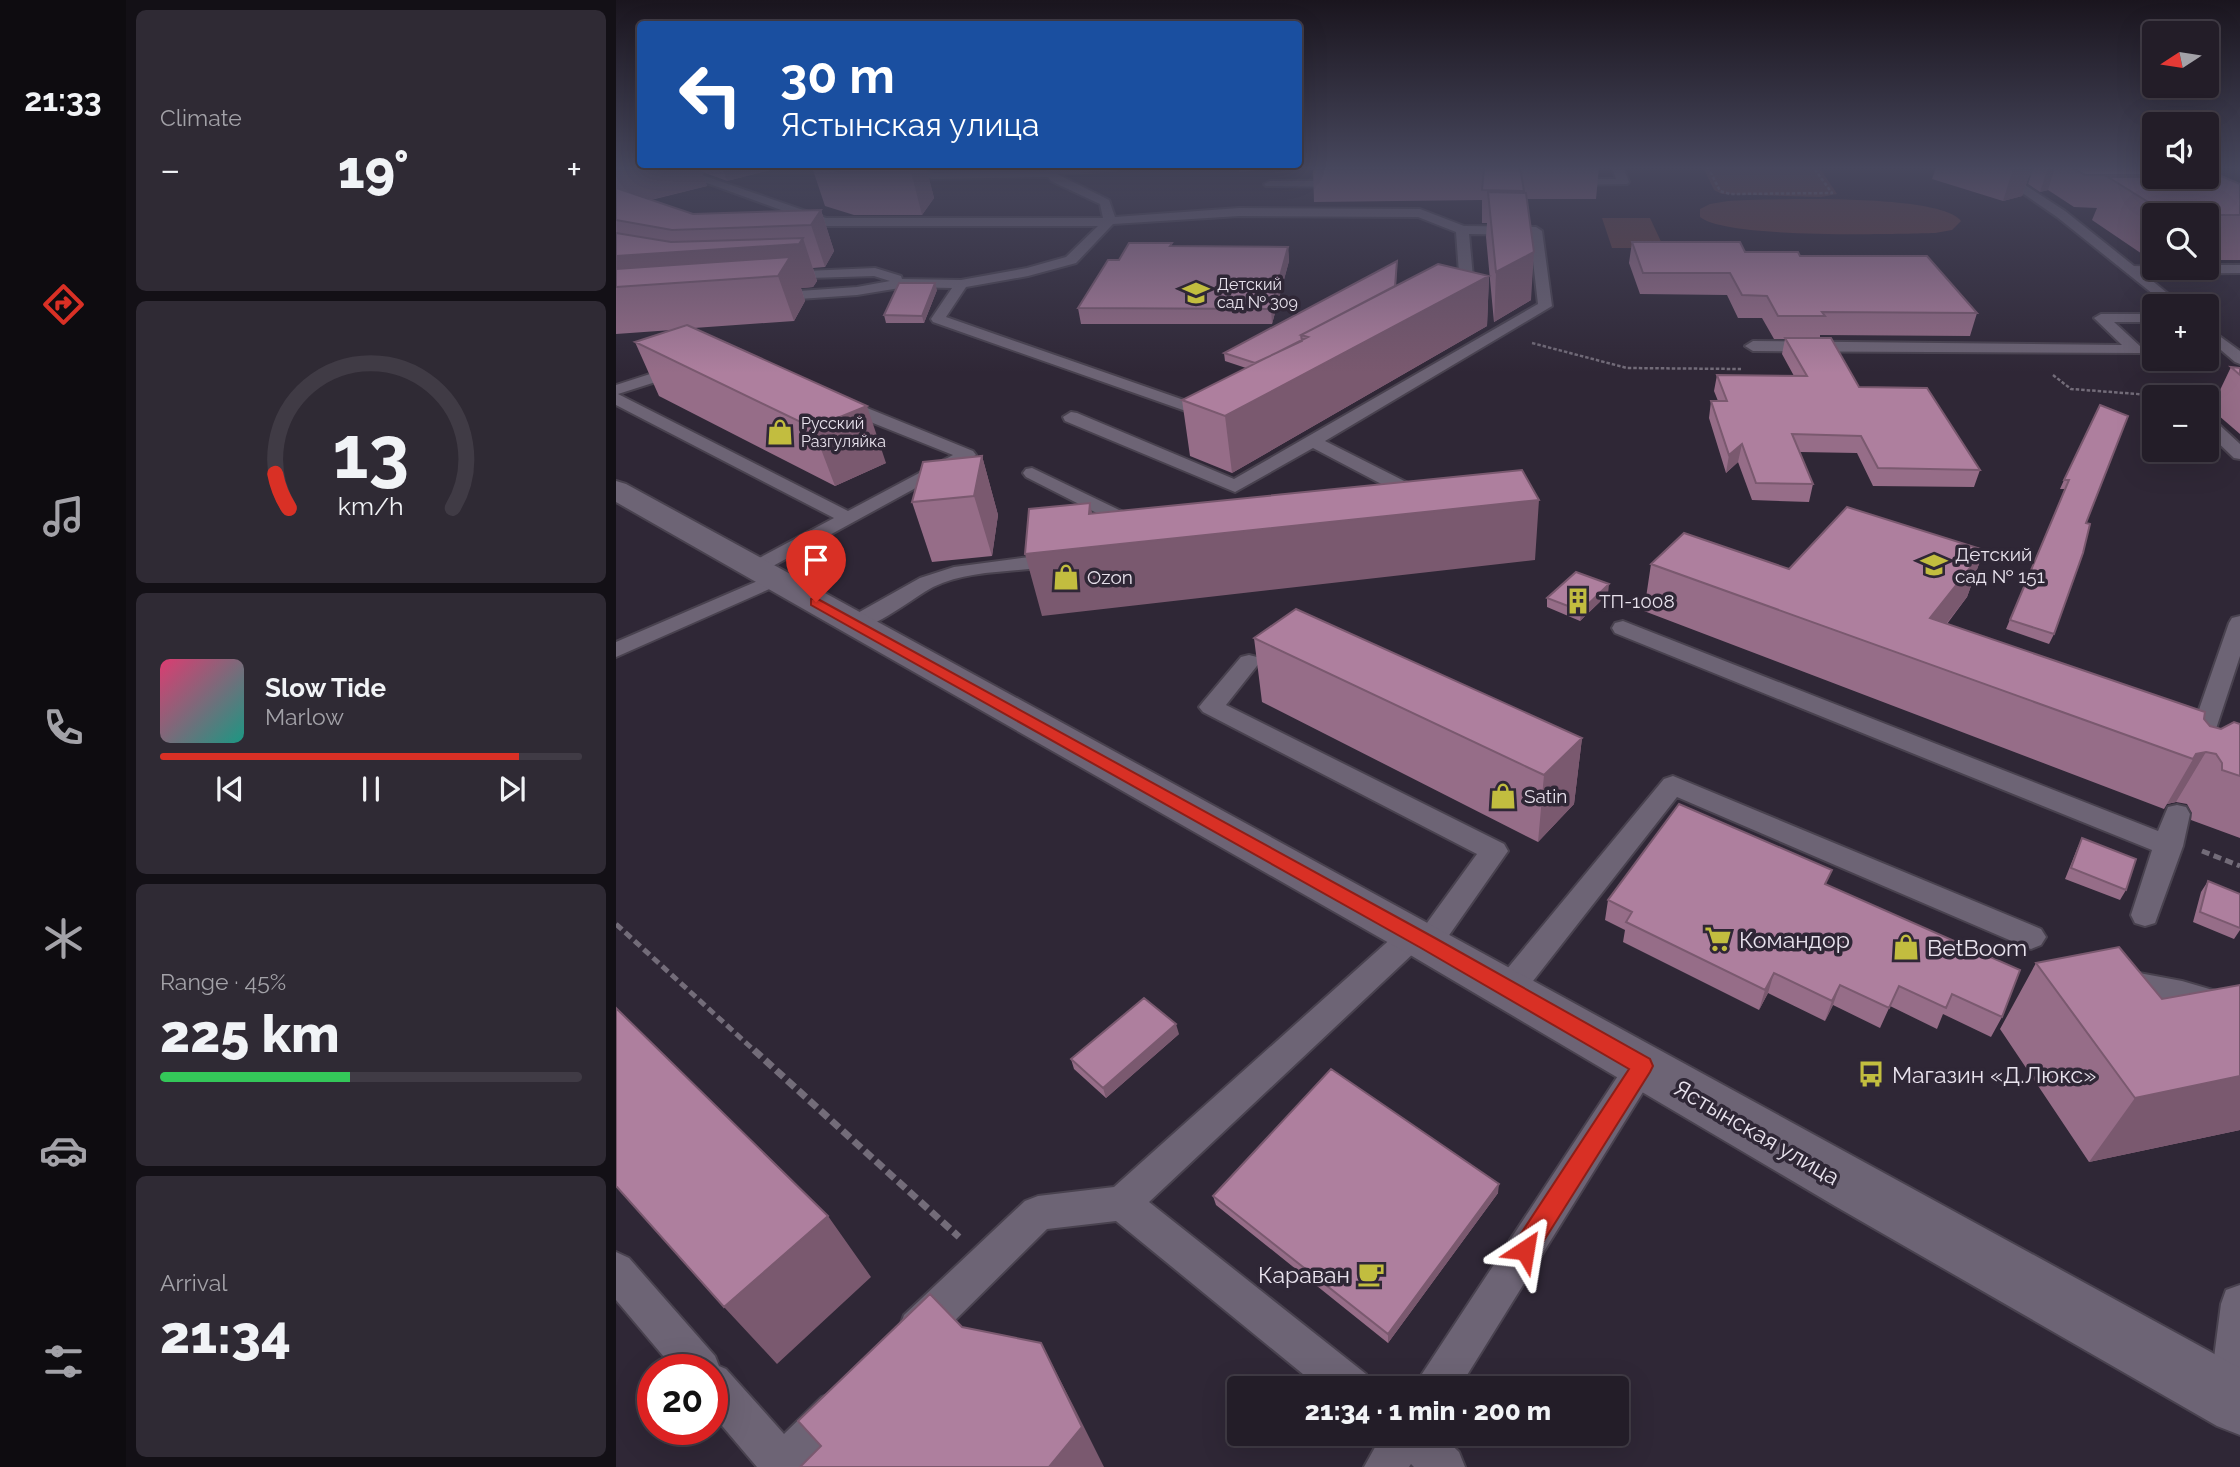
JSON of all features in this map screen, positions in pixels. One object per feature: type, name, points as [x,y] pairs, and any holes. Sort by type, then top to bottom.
[{"type":"main road","name":"Ястынская улица","points":[[616,490],[1421,939],[2234,1399]]},
{"type":"lane","points":[[750,299],[857,291],[906,283],[961,284],[1028,272],[1071,261],[1095,235]]},
{"type":"lane","points":[[1443,302],[1466,288],[1462,235]]},
{"type":"lane","points":[[1071,417],[1235,486],[1545,306],[1537,235]]},
{"type":"lane","points":[[2088,235],[2161,294]]},
{"type":"lane","points":[[2132,270],[2240,269]]},
{"type":"lane","points":[[769,276],[875,272],[906,283]]},
{"type":"lane","points":[[961,284],[938,319],[1200,411],[1225,407]]},
{"type":"lane","points":[[1754,346],[2136,350],[2101,318],[2142,318]]},
{"type":"lane","points":[[2219,341],[2240,359]]},
{"type":"lane","points":[[616,390],[699,363]]},
{"type":"lane","points":[[2219,396],[2240,396]]},
{"type":"lane","points":[[616,650],[766,574],[846,517],[967,455],[825,397]]},
{"type":"lane","points":[[616,399],[846,517]]},
{"type":"lane","points":[[2219,434],[2240,454]]},
{"type":"lane","points":[[1314,442],[1417,495],[1419,517],[1406,519]]},
{"type":"lane","points":[[1032,473],[1149,532]]},
{"type":"lane","points":[[855,624],[927,582],[961,571],[1080,556]]},
{"type":"lane","points":[[2191,767],[2240,623]]},
{"type":"lane","points":[[1623,628],[2169,846]]},
{"type":"lane","points":[[889,1358],[1038,1213],[1122,1203],[1421,939],[1494,851],[1211,707],[1249,662]]},
{"type":"lane","points":[[1508,990],[1673,785],[2031,937]]},
{"type":"lane","points":[[2145,915],[2177,814]]},
{"type":"lane","points":[[2123,982],[2182,994],[2240,1011]]},
{"type":"lane","points":[[1444,1376],[1642,1066]]},
{"type":"lane","points":[[1122,1203],[1337,1376]]},
{"type":"lane","points":[[616,1271],[687,1354]]},
{"type":"lane","points":[[2234,1399],[2240,1304]]},
{"type":"lane","points":[[728,1402],[782,1466],[860,1387]]},
{"type":"lane","points":[[1385,1467],[1399,1446]]},
{"type":"lane","points":[[1422,1446],[1444,1467]]},
{"type":"path","points":[[616,924],[986,1261]]},
{"type":"shaded area","points":[[1608,235],[1658,235],[1664,248],[1612,248]]},
{"type":"building","points":[[616,235],[671,242],[803,238],[799,244],[616,256]]},
{"type":"building","points":[[1492,235],[1532,235],[1534,252],[1496,272]]},
{"type":"building","points":[[1632,242],[1740,242],[1745,252],[1798,252],[1800,256],[1927,256],[1977,313],[1822,312],[1825,316],[1778,316],[1767,296],[1742,295],[1730,273],[1643,273]]},
{"type":"building","points":[[1129,243],[1288,247],[1271,309],[1078,308],[1108,260],[1119,260]]},
{"type":"building","points":[[790,257],[778,276],[616,287],[616,269]]},
{"type":"building","points":[[1397,261],[1395,286],[1301,335],[1302,341],[1255,363],[1224,353]]},
{"type":"building","points":[[1438,264],[1489,276],[1225,416],[1182,400],[1308,337],[1301,335]]},
{"type":"building","points":[[899,283],[935,283],[922,316],[884,315]]},
{"type":"building","points":[[687,325],[867,406],[813,428],[635,342]]},
{"type":"building","points":[[1785,338],[1831,338],[1859,387],[1927,388],[1980,470],[1878,468],[1861,436],[1792,434],[1813,484],[1756,483],[1742,444],[1729,455],[1711,401],[1727,401],[1717,375],[1807,376]]},
{"type":"building","points":[[2231,367],[2240,368],[2240,375]]},
{"type":"building","points":[[2100,405],[2128,416],[2086,523],[2090,524],[2083,553],[2054,634],[2010,620],[2069,480],[2064,480]]},
{"type":"building","points":[[982,456],[974,496],[912,502],[923,462]]},
{"type":"building","points":[[1522,470],[1539,500],[1025,554],[1029,509],[1090,503],[1089,514]]},
{"type":"building","points":[[1847,507],[1984,550],[1930,618],[2205,712],[2204,719],[2210,726],[2221,729],[2234,722],[2240,724],[2240,776],[2222,770],[2222,763],[2216,754],[2196,754],[2193,759],[1651,564],[1684,533],[1789,569]]},
{"type":"building","points":[[1576,572],[1609,584],[1581,611],[1547,598]]},
{"type":"building","points":[[1296,609],[1582,738],[1544,775],[1254,638]]},
{"type":"building","points":[[1679,804],[1832,870],[1825,884],[2020,970],[2002,1017],[1952,994],[1946,1008],[1899,986],[1889,1008],[1840,985],[1832,1001],[1774,973],[1765,990],[1626,922],[1632,912],[1608,900]]},
{"type":"building","points":[[2082,838],[2136,859],[2126,890],[2071,868]]},
{"type":"building","points":[[2208,881],[2240,894],[2240,928],[2200,912]]},
{"type":"building","points":[[2119,947],[2162,999],[2240,985],[2240,1076],[2135,1098],[2036,963]]},
{"type":"building","points":[[1144,998],[1176,1024],[1103,1088],[1071,1059]]},
{"type":"building","points":[[616,1008],[828,1216],[724,1307],[616,1186]]},
{"type":"building","name":"Караван","points":[[1331,1069],[1499,1184],[1388,1334],[1213,1196]]},
{"type":"building","points":[[930,1294],[962,1327],[1041,1343],[1082,1427],[1049,1467],[800,1467],[821,1446],[798,1421]]},
{"type":"place","name":"Детский сад № 309","points":[[1196,293]]},
{"type":"place","name":"Русский Разгуляйка","points":[[780,432]]},
{"type":"place","name":"Детский сад № 151","points":[[1934,565]]},
{"type":"place","name":"Ozon","points":[[1066,577]]},
{"type":"place","name":"ТП-1008","points":[[1578,601]]},
{"type":"place","name":"Satin","points":[[1503,796]]},
{"type":"place","name":"Командор","points":[[1718,939]]},
{"type":"place","name":"BetBoom","points":[[1906,947]]},
{"type":"place","name":"Магазин «Д.Люкс»","points":[[1871,1074]]},
{"type":"place","name":"Караван","points":[[1371,1274]]},
{"type":"route","points":[[816,602],[1428,943],[1642,1066],[1525,1250]]}]
